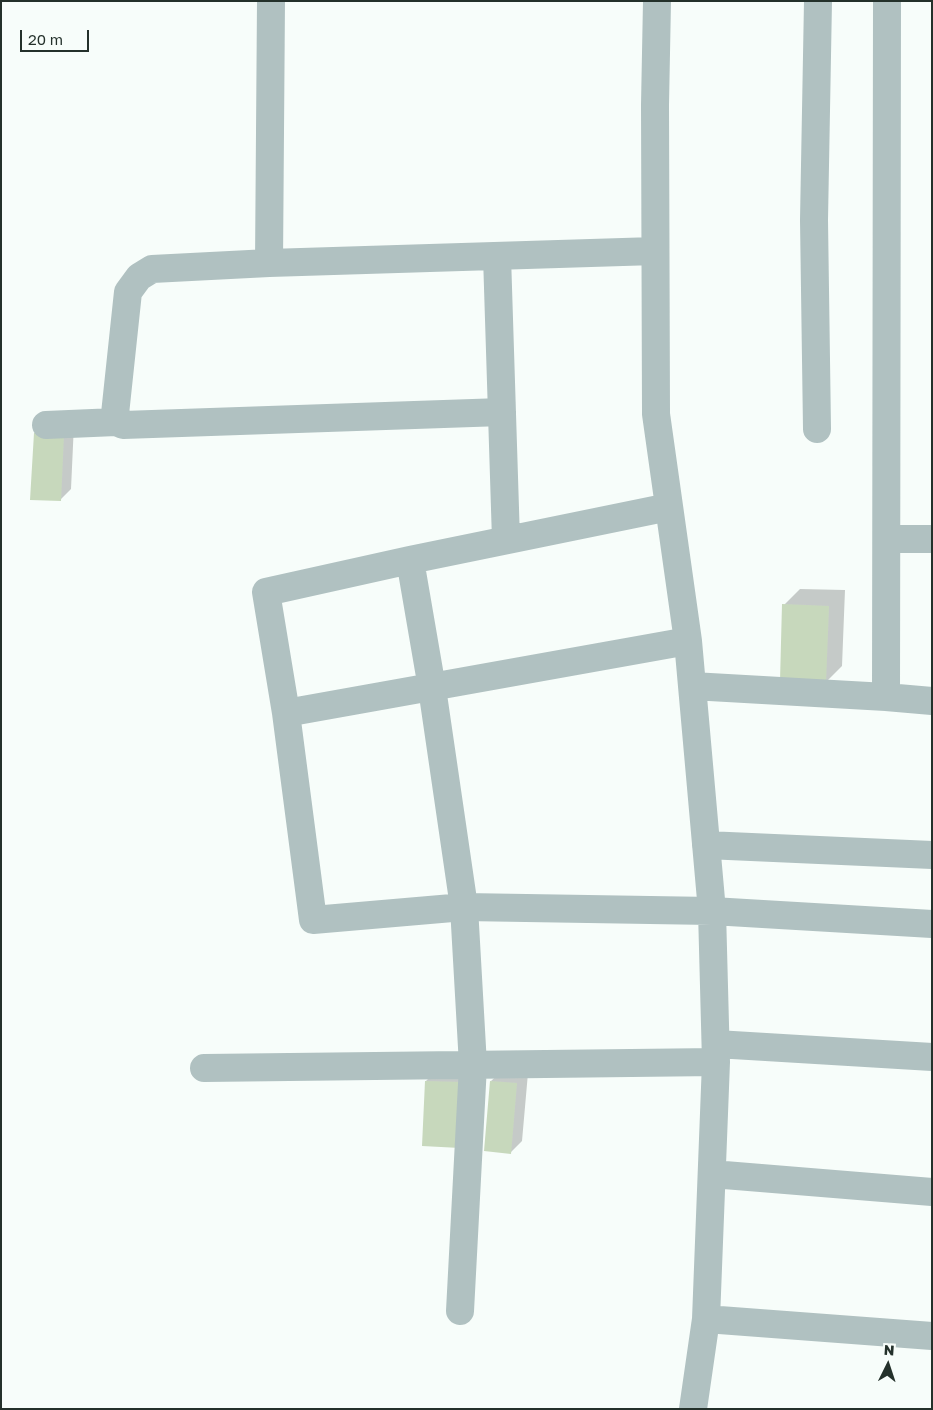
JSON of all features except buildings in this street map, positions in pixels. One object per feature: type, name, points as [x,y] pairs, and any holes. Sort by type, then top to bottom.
[{"type":"street","points":[[268,264],[271,1]]},
{"type":"street","points":[[657,1],[655,105],[656,414],[688,641],[712,911],[716,1053],[706,1320],[693,1409]]},
{"type":"street","points":[[817,429],[814,220],[818,1]]},
{"type":"street","points":[[886,696],[888,539],[887,1]]},
{"type":"street","points":[[116,422],[115,414],[128,292],[139,277],[152,269],[656,251]]},
{"type":"street","points":[[497,256],[506,540]]},
{"type":"street","points":[[46,426],[116,422],[123,425],[502,412]]},
{"type":"street","points":[[669,507],[410,560],[266,592],[286,713],[313,920],[464,906],[712,911],[932,924]]},
{"type":"street","points":[[888,539],[932,539]]},
{"type":"street","points":[[410,560],[432,688],[464,906],[473,1065],[460,1311]]},
{"type":"street","points":[[286,713],[688,641]]},
{"type":"street","points":[[692,686],[886,696],[932,701]]},
{"type":"street","points":[[706,845],[932,855]]},
{"type":"street","points":[[204,1068],[473,1065],[716,1053],[932,1057]]},
{"type":"street","points":[[712,1174],[932,1192]]},
{"type":"street","points":[[706,1320],[932,1336]]}]
